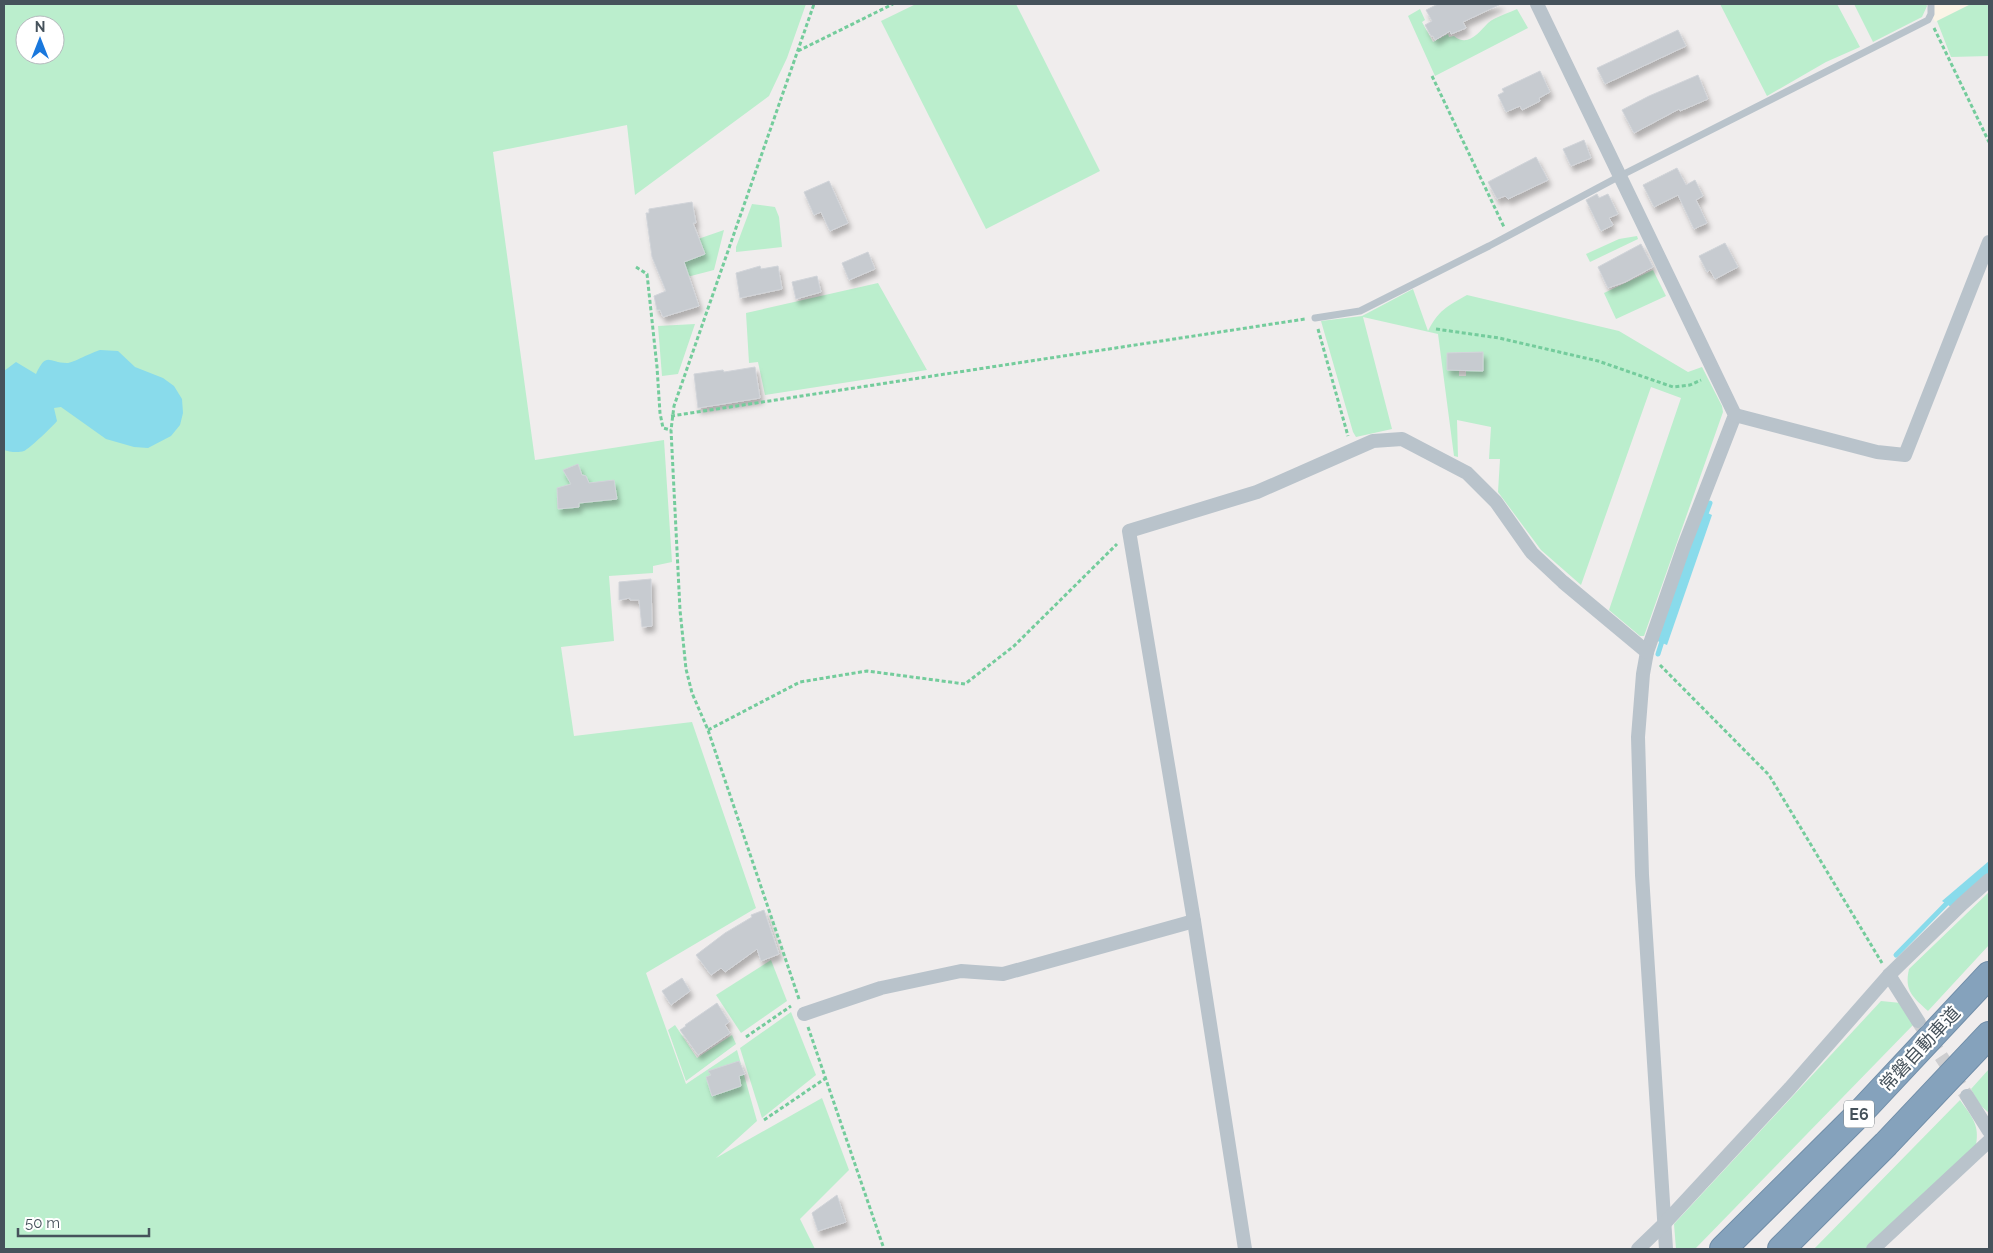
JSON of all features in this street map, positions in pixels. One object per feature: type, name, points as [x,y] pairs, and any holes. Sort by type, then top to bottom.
[{"type":"highway","name":"常磐自動車道","points":[[1723,1249],[1858,1115],[1989,975]]},
{"type":"highway","name":"E6","points":[[1781,1249],[1886,1144],[1989,1035]]},
{"type":"street","points":[[1537,4],[1735,415],[1684,546],[1647,652],[1643,674],[1638,737],[1642,875],[1666,1249]]},
{"type":"street","points":[[1735,415],[1876,452],[1905,455],[1989,242]]},
{"type":"street","points":[[1245,1249],[1194,921],[1129,532],[1257,492],[1373,441],[1402,438],[1467,473],[1496,502],[1532,553],[1563,582],[1647,652]]},
{"type":"street","points":[[1638,1249],[1664,1224],[1790,1088],[1889,975],[1989,880]]},
{"type":"street","points":[[804,1014],[881,988],[962,971],[1003,974],[1194,921]]},
{"type":"street","points":[[1889,975],[1918,1021]]},
{"type":"street","points":[[1967,1096],[1989,1131]]},
{"type":"street","points":[[1873,1249],[1989,1141]]},
{"type":"lane","points":[[1315,318],[1360,310],[1508,236],[1620,176],[1928,20],[1932,14],[1931,4]]},
{"type":"path","points":[[814,4],[671,416],[670,430],[680,610],[686,669],[692,694],[708,730],[884,1249]]},
{"type":"path","points":[[798,51],[893,4]]},
{"type":"path","points":[[1928,20],[1935,30],[1989,142]]},
{"type":"path","points":[[1432,76],[1508,236]]},
{"type":"path","points":[[636,267],[647,274],[660,413],[663,428],[670,430]]},
{"type":"path","points":[[671,416],[1315,318],[1352,450]]},
{"type":"path","points":[[1436,329],[1499,338],[1598,361],[1673,388],[1690,385],[1715,373]]},
{"type":"path","points":[[708,730],[800,682],[867,671],[965,684],[1014,646],[1129,532]]},
{"type":"path","points":[[1647,652],[1770,775],[1889,975]]},
{"type":"path","points":[[746,1037],[800,1000]]},
{"type":"path","points":[[764,1120],[826,1078]]},
{"type":"shaded area","points":[[1926,4],[1971,4],[1935,22]]},
{"type":"green space","points":[[4,4],[806,4],[787,58],[769,96],[635,195],[627,125],[493,152],[535,460],[664,440],[672,562],[653,566],[653,573],[609,576],[614,641],[561,647],[574,736],[692,722],[756,908],[646,973],[686,1084],[737,1050],[757,1121],[716,1158],[822,1098],[849,1170],[800,1219],[815,1249],[4,1249]]},
{"type":"green space","points":[[916,4],[1016,4],[1100,171],[986,229],[881,21]]},
{"type":"green space","points":[[1720,4],[1837,4],[1860,47],[1826,62],[1767,96]]},
{"type":"green space","points":[[1854,4],[1926,4],[1927,6],[1922,17],[1873,42]]},
{"type":"green space","points":[[1971,4],[1989,4],[1989,56],[1951,57],[1937,21]]},
{"type":"green space","points":[[1420,9],[1425,20],[1422,22],[1433,42],[1448,34],[1449,37],[1454,36],[1459,39],[1469,40],[1491,21],[1517,9],[1528,28],[1435,76],[1408,16]]},
{"type":"green space","points":[[752,204],[775,207],[779,217],[782,247],[736,252],[736,247]]},
{"type":"green space","points":[[724,230],[714,270],[687,277],[675,247]]},
{"type":"green space","points":[[1637,236],[1638,239],[1590,262],[1586,254],[1619,239]]},
{"type":"green space","points":[[1653,270],[1666,296],[1616,319],[1604,293]]},
{"type":"green space","points":[[878,283],[927,370],[765,395],[758,362],[749,363],[746,313]]},
{"type":"green space","points":[[1413,289],[1428,331],[1436,318],[1444,310],[1467,295],[1619,331],[1688,372],[1702,367],[1722,406],[1723,412],[1644,636],[1640,636],[1609,610],[1681,398],[1651,387],[1581,585],[1541,550],[1498,492],[1500,459],[1489,459],[1491,427],[1457,420],[1458,457],[1454,456],[1438,334],[1363,317],[1392,429],[1356,437],[1321,321],[1362,316]],"holes":[[[1483,352],[1483,371],[1466,371],[1466,376],[1459,376],[1459,370],[1447,370],[1447,353]]]},
{"type":"green space","points":[[695,324],[678,374],[662,376],[658,326]]},
{"type":"green space","points":[[1989,892],[1989,945],[1928,1011],[1911,993],[1908,983],[1909,969]]},
{"type":"green space","points":[[771,960],[787,1001],[741,1033],[716,995]]},
{"type":"green space","points":[[1881,1001],[1901,1003],[1914,1024],[1695,1249],[1676,1249],[1674,1224]]},
{"type":"green space","points":[[791,1012],[816,1075],[762,1118],[740,1048]]},
{"type":"green space","points":[[675,1025],[697,1058],[732,1035],[736,1044],[686,1081],[668,1030]]},
{"type":"green space","points":[[1989,1069],[1989,1113],[1980,1105],[1971,1089]]},
{"type":"green space","points":[[1960,1100],[1976,1126],[1976,1145],[1868,1249],[1814,1249]]},
{"type":"water","points":[[100,350],[118,351],[135,367],[163,378],[174,386],[182,399],[183,413],[180,425],[171,436],[148,448],[134,447],[106,439],[61,407],[54,408],[57,421],[27,449],[16,452],[4,450],[4,371],[16,362],[36,374],[46,360],[70,363]]},
{"type":"water","points":[[1701,510],[1712,515],[1667,645],[1655,640]]},
{"type":"water","points":[[1989,861],[1989,874],[1951,907],[1942,901]]},
{"type":"building","points":[[1438,4],[1501,4],[1463,22],[1466,28],[1451,34],[1450,31],[1435,40],[1425,25],[1432,21],[1426,10]]},
{"type":"building","points":[[1678,30],[1686,46],[1605,84],[1597,68]]},
{"type":"building","points":[[1540,71],[1550,92],[1539,98],[1540,101],[1522,110],[1520,106],[1506,112],[1498,95],[1504,92],[1502,89]]},
{"type":"building","points":[[1698,75],[1708,99],[1680,111],[1679,109],[1634,133],[1622,110]]},
{"type":"building","points":[[1584,140],[1591,158],[1571,166],[1563,149]]},
{"type":"building","points":[[1536,157],[1548,180],[1508,199],[1505,196],[1497,199],[1488,182]]},
{"type":"building","points":[[1677,168],[1686,185],[1695,180],[1703,196],[1696,200],[1707,223],[1694,229],[1678,195],[1654,207],[1643,185]]},
{"type":"building","points":[[829,181],[848,223],[830,231],[821,212],[814,215],[804,192]]},
{"type":"building","points":[[1597,194],[1599,198],[1608,194],[1618,214],[1609,218],[1613,225],[1601,231],[1586,200]]},
{"type":"building","points":[[692,202],[696,223],[693,223],[705,254],[684,262],[699,306],[663,317],[660,310],[657,310],[654,296],[666,291],[652,257],[646,213],[649,213],[649,209]]},
{"type":"building","points":[[1725,243],[1738,267],[1715,279],[1710,270],[1707,272],[1699,256]]},
{"type":"building","points":[[1641,244],[1653,267],[1625,282],[1608,288],[1598,267]]},
{"type":"building","points":[[868,252],[875,269],[849,280],[842,263]]},
{"type":"building","points":[[760,266],[761,269],[778,266],[782,289],[740,298],[736,273]]},
{"type":"building","points":[[817,276],[821,292],[796,299],[792,282]]},
{"type":"building","points":[[1483,352],[1483,371],[1447,370],[1447,353]]},
{"type":"building","points":[[755,367],[760,398],[698,408],[694,374]]},
{"type":"building","points":[[578,464],[582,475],[586,476],[589,483],[614,480],[617,499],[579,503],[579,507],[558,509],[557,488],[571,484],[563,470]]},
{"type":"building","points":[[651,579],[652,626],[642,627],[639,600],[630,600],[630,598],[619,600],[619,582]]},
{"type":"building","points":[[764,910],[779,954],[761,961],[757,949],[725,972],[721,968],[711,975],[696,955],[725,933],[752,917],[751,915]]},
{"type":"building","points":[[682,978],[690,991],[671,1005],[662,991]]},
{"type":"building","points":[[717,1003],[729,1022],[725,1025],[730,1033],[698,1055],[680,1030]]},
{"type":"building","points":[[739,1061],[745,1074],[739,1076],[741,1086],[712,1096],[706,1077],[711,1075],[708,1071]]},
{"type":"building","points":[[837,1195],[846,1222],[818,1231],[812,1213]]},
{"type":"waterway","points":[[1704,519],[1710,503]]},
{"type":"waterway","points":[[1658,654],[1663,638]]},
{"type":"waterway","points":[[1896,955],[1950,900]]},
{"type":"tunnel","points":[[1918,1021],[1967,1096]]}]
